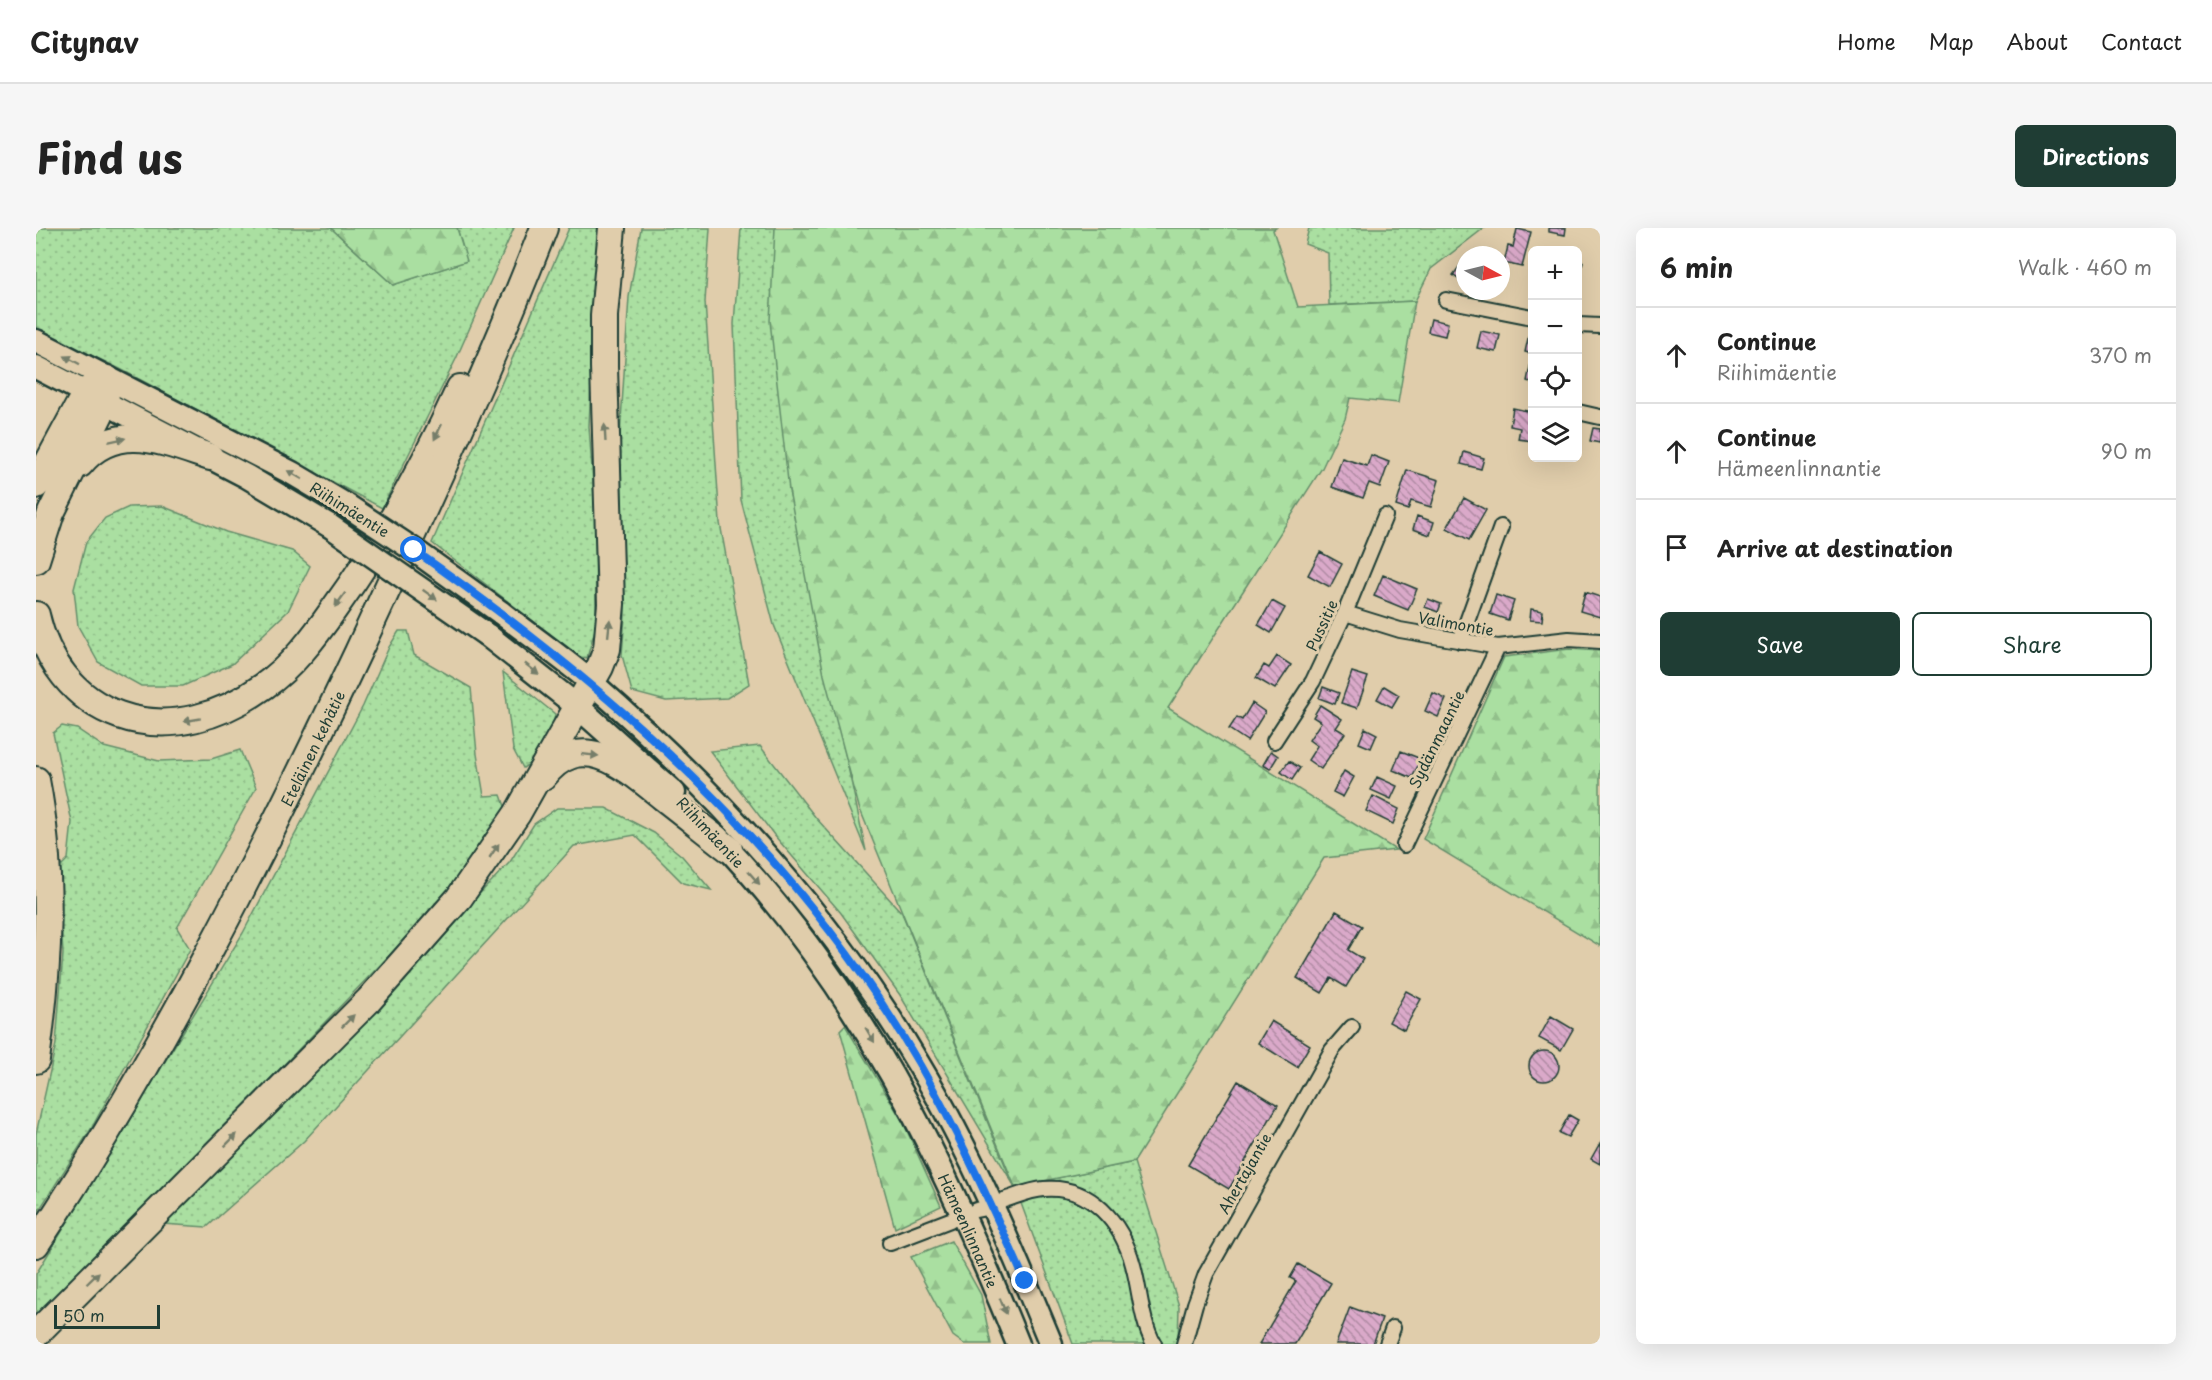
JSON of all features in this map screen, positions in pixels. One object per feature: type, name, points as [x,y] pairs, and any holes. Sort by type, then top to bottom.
[{"type":"highway","points":[[36,615],[45,645],[63,675],[87,698],[127,718],[163,723],[198,719],[216,713],[265,686],[293,660],[320,628],[371,556],[401,505],[536,228]]},
{"type":"highway","name":"Eteläinen kehätie","points":[[36,1244],[158,1046],[256,864],[420,519],[544,228]]},
{"type":"highway","points":[[36,1334],[369,1000],[459,898],[492,854],[528,796],[591,682],[607,649],[610,626],[604,316],[612,228]]},
{"type":"highway","points":[[36,560],[95,399],[98,381],[107,379]]},
{"type":"highway","points":[[36,485],[95,399]]},
{"type":"highway","points":[[61,492],[90,452],[111,440],[124,437],[161,442],[210,457]]},
{"type":"highway","points":[[528,796],[556,762],[581,753],[608,758],[633,772],[729,849]]},
{"type":"highway","points":[[36,780],[47,861],[49,937],[36,1060]]},
{"type":"main road","name":"Riihimäentie","points":[[36,341],[282,468],[346,505],[424,557],[591,682],[710,792],[792,884],[862,977],[947,1113]]},
{"type":"main road","name":"Riihimäentie","points":[[36,368],[285,497],[487,634],[577,706],[649,770],[729,849],[821,962],[864,1026],[918,1119]]},
{"type":"main road","name":"Hämeenlinnantie","points":[[947,1113],[994,1211],[1051,1344]]},
{"type":"main road","name":"Hämeenlinnantie","points":[[918,1119],[954,1192],[1018,1344]]},
{"type":"street","points":[[1446,300],[1528,316]]},
{"type":"street","points":[[1582,325],[1600,326]]},
{"type":"street","points":[[1582,413],[1600,417]]},
{"type":"street","name":"Pussitie","points":[[1274,741],[1313,681],[1345,613],[1385,516]]},
{"type":"street","points":[[1460,641],[1501,527]]},
{"type":"street","name":"Valimontie","points":[[1345,613],[1400,630],[1498,647],[1569,639],[1600,642]]},
{"type":"street","name":"Sydänmaantie","points":[[1404,845],[1498,647]]},
{"type":"street","name":"Ahertajantie","points":[[1184,1344],[1194,1304],[1206,1274],[1332,1050],[1352,1027]]},
{"type":"street","points":[[1004,1200],[1043,1189],[1063,1190],[1081,1195],[1109,1215],[1133,1263],[1146,1323],[1154,1344]]},
{"type":"street","points":[[890,1243],[950,1220]]},
{"type":"street","points":[[1387,1344],[1394,1328]]},
{"type":"green space","points":[[36,228],[331,228],[393,285],[466,261],[457,228],[514,228],[456,359],[382,508],[120,369],[36,329]]},
{"type":"green space","points":[[331,228],[457,228],[467,261],[393,285]]},
{"type":"green space","points":[[569,228],[603,228],[596,273],[589,426],[595,512],[596,626],[587,658],[580,657],[432,543]]},
{"type":"green space","points":[[641,228],[710,228],[705,302],[720,523],[749,684],[727,698],[666,701],[632,692],[622,655],[625,616],[620,436],[629,297]]},
{"type":"green space","points":[[741,228],[775,228],[789,490],[866,851],[774,625],[741,500],[734,324]]},
{"type":"green space","points":[[775,228],[1276,228],[1273,230],[1298,307],[1415,301],[1398,403],[1350,398],[1345,419],[1322,468],[1168,708],[1396,850],[1324,858],[1134,1162],[1015,1187],[859,807],[824,675],[789,490],[770,321]]},
{"type":"green space","points":[[1309,228],[1484,228],[1461,246],[1456,246],[1456,250],[1431,269],[1415,301],[1329,305],[1328,253],[1305,244]]},
{"type":"green space","points":[[162,506],[226,532],[292,551],[310,566],[288,611],[232,664],[183,686],[141,686],[98,662],[78,626],[74,589],[86,542],[105,518],[129,507]]},
{"type":"green space","points":[[399,631],[408,631],[414,655],[471,688],[477,754],[484,796],[501,795],[507,812],[478,855],[413,931],[36,1321],[36,1274],[243,933],[363,706],[389,647]]},
{"type":"green space","points":[[1569,649],[1600,651],[1600,946],[1423,839],[1504,657]]},
{"type":"green space","points":[[503,672],[555,714],[552,729],[545,744],[535,758],[523,768],[513,749]]},
{"type":"green space","points":[[62,726],[77,729],[104,747],[159,761],[211,759],[240,750],[256,788],[177,928],[190,949],[91,1129],[36,1215],[36,1134],[56,1044],[63,954],[58,869],[68,859],[72,822],[53,733]]},
{"type":"green space","points":[[760,746],[816,818],[902,913],[1012,1182],[900,995],[841,913],[774,835],[710,751]]},
{"type":"green space","points":[[557,808],[606,808],[654,833],[682,856],[711,890],[683,883],[635,835],[574,846],[304,1141],[207,1227],[163,1224],[510,862],[534,824]]},
{"type":"green space","points":[[845,1025],[903,1122],[941,1206],[895,1228],[840,1030]]},
{"type":"green space","points":[[1134,1162],[1179,1306],[1178,1344],[1073,1344],[1015,1187]]},
{"type":"green space","points":[[951,1241],[981,1295],[991,1344],[964,1344],[953,1336],[911,1257]]},
{"type":"building","points":[[1549,228],[1566,228],[1565,235],[1549,232]]},
{"type":"building","points":[[1517,229],[1531,232],[1522,267],[1510,264],[1510,246],[1513,247]]},
{"type":"building","points":[[1431,319],[1448,323],[1445,336],[1428,332]]},
{"type":"building","points":[[1481,331],[1500,335],[1496,352],[1477,348]]},
{"type":"building","points":[[1513,408],[1528,411],[1528,440],[1518,439],[1520,428],[1510,426]]},
{"type":"building","points":[[1593,428],[1600,429],[1600,443],[1590,441]]},
{"type":"building","points":[[1464,452],[1484,458],[1481,469],[1461,464]]},
{"type":"building","points":[[1371,455],[1389,462],[1380,487],[1369,483],[1363,498],[1332,487],[1342,458],[1367,466]]},
{"type":"building","points":[[1407,470],[1439,480],[1431,507],[1411,501],[1408,510],[1396,506]]},
{"type":"building","points":[[1464,498],[1486,510],[1469,540],[1447,528]]},
{"type":"building","points":[[1417,516],[1434,522],[1430,535],[1413,529]]},
{"type":"building","points":[[1320,552],[1342,564],[1330,587],[1308,575]]},
{"type":"building","points":[[1383,575],[1417,589],[1408,610],[1374,596]]},
{"type":"building","points":[[1585,592],[1600,597],[1600,617],[1580,611]]},
{"type":"building","points":[[1496,595],[1514,601],[1508,620],[1490,614]]},
{"type":"building","points":[[1428,599],[1441,604],[1438,612],[1425,607]]},
{"type":"building","points":[[1272,601],[1285,608],[1271,633],[1258,625]]},
{"type":"building","points":[[1531,609],[1543,611],[1542,621],[1530,620]]},
{"type":"building","points":[[1277,656],[1291,665],[1275,689],[1256,678],[1264,665],[1269,668]]},
{"type":"building","points":[[1352,672],[1368,677],[1357,708],[1341,703]]},
{"type":"building","points":[[1384,686],[1399,695],[1392,707],[1377,699]]},
{"type":"building","points":[[1323,687],[1339,693],[1335,704],[1319,698]]},
{"type":"building","points":[[1433,693],[1446,699],[1438,717],[1425,711]]},
{"type":"building","points":[[1252,703],[1265,712],[1247,741],[1229,729],[1237,717],[1242,720]]},
{"type":"building","points":[[1320,705],[1342,719],[1336,728],[1345,733],[1321,769],[1308,760],[1317,746],[1309,740],[1321,722],[1313,717]]},
{"type":"building","points":[[1365,728],[1377,734],[1371,748],[1359,743]]},
{"type":"building","points":[[1271,751],[1278,756],[1270,769],[1263,765]]},
{"type":"building","points":[[1401,751],[1421,759],[1412,778],[1393,770]]},
{"type":"building","points":[[1289,761],[1300,768],[1292,780],[1281,772]]},
{"type":"building","points":[[1344,771],[1354,777],[1343,797],[1333,792]]},
{"type":"building","points":[[1377,777],[1397,786],[1391,799],[1371,790]]},
{"type":"building","points":[[1373,796],[1399,809],[1393,824],[1366,811]]},
{"type":"building","points":[[1336,911],[1362,926],[1348,950],[1363,959],[1346,987],[1331,978],[1322,993],[1297,978]]},
{"type":"building","points":[[1406,991],[1421,999],[1404,1030],[1389,1022]]},
{"type":"building","points":[[1551,1016],[1573,1029],[1561,1050],[1539,1038]]},
{"type":"building","points":[[1271,1021],[1310,1045],[1297,1067],[1258,1043]]},
{"type":"building","points":[[1544,1051],[1550,1052],[1558,1060],[1558,1072],[1550,1080],[1544,1081],[1538,1080],[1530,1072],[1529,1066],[1530,1060],[1538,1052]]},
{"type":"building","points":[[1238,1081],[1278,1105],[1229,1189],[1188,1165]]},
{"type":"building","points":[[1569,1115],[1578,1120],[1568,1137],[1559,1133]]},
{"type":"building","points":[[1600,1143],[1600,1164],[1591,1159]]},
{"type":"building","points":[[1298,1264],[1331,1283],[1295,1344],[1259,1344],[1296,1281],[1290,1278]]},
{"type":"building","points":[[1350,1307],[1382,1319],[1373,1344],[1336,1344]]},
{"type":"route","points":[[414,550],[591,682],[710,792],[792,884],[844,950],[919,1065],[968,1155],[1025,1281]]}]
